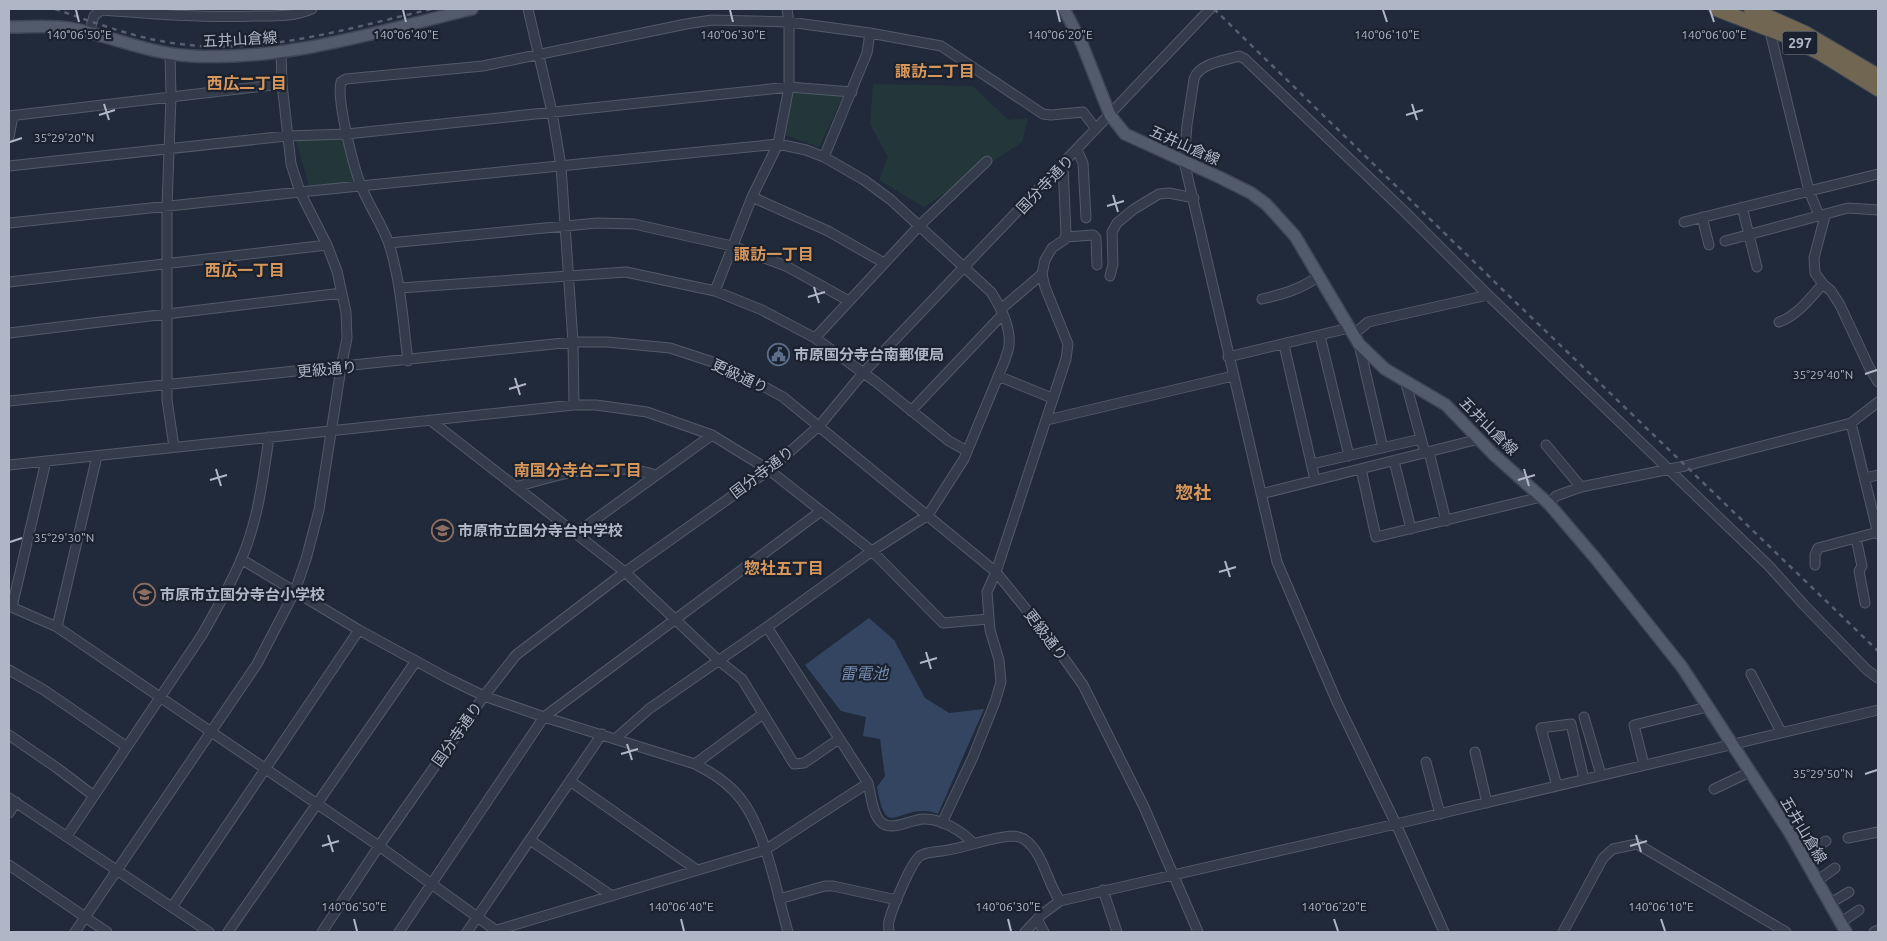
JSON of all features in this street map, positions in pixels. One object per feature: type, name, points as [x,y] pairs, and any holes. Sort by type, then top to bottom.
[{"type":"highway","name":"297","points":[[1716,9],[1769,28],[1820,53],[1878,89]]},
{"type":"highway","name":"297","points":[[1751,9],[1805,33],[1878,76]]},
{"type":"main road","name":"五井山倉線","points":[[9,27],[68,28],[170,53],[190,56],[232,57],[281,53],[312,47],[472,9]]},
{"type":"main road","name":"五井山倉線","points":[[1064,9],[1082,44],[1110,115],[1125,134],[1251,193],[1266,204],[1295,236],[1354,336],[1385,370],[1446,404],[1479,439],[1545,500],[1596,559],[1682,667],[1790,833],[1843,928]]},
{"type":"street","points":[[89,33],[94,16],[102,9],[283,16],[302,13],[312,9]]},
{"type":"street","points":[[528,9],[552,112],[561,166],[573,342],[574,405]]},
{"type":"street","points":[[715,291],[752,197],[778,144],[789,87],[789,22],[787,9]]},
{"type":"street","name":"国分寺通り","points":[[322,932],[379,846],[484,696],[516,655],[625,572],[769,470],[820,425],[864,373],[1210,9]]},
{"type":"street","points":[[408,361],[400,288],[389,243],[361,186],[347,134],[339,96],[341,82],[346,79],[483,66],[712,20],[789,22],[870,33],[941,46],[1043,114],[1083,112],[1096,129]]},
{"type":"street","points":[[1769,28],[1810,191],[1822,215],[1814,258],[1815,273],[1822,284],[1831,291],[1840,305],[1878,382]]},
{"type":"street","points":[[824,157],[868,53],[870,33]]},
{"type":"street","points":[[170,53],[171,97],[167,206],[167,400],[174,448]]},
{"type":"street","points":[[75,932],[256,664],[295,591],[319,510],[347,338],[346,312],[337,271],[327,246],[300,192],[291,164],[282,84],[281,53]]},
{"type":"street","points":[[1444,932],[1396,824],[1337,702],[1276,562],[1184,161],[1187,125],[1196,73],[1204,67],[1239,56],[1245,59],[1670,469],[1769,566],[1804,606],[1867,670],[1878,678]]},
{"type":"street","points":[[9,137],[11,116],[282,84]]},
{"type":"street","points":[[9,166],[287,136],[347,134],[789,87],[852,92]]},
{"type":"street","points":[[9,223],[778,144],[806,150],[824,157],[847,169],[891,200],[965,267],[990,292],[1002,311],[1010,344],[964,459],[928,516],[872,551],[649,709],[614,738]]},
{"type":"street","points":[[1077,150],[1083,163],[1086,218]]},
{"type":"street","points":[[815,338],[919,226],[987,161]]},
{"type":"street","points":[[1063,165],[1066,237]]},
{"type":"street","points":[[1684,222],[1878,174]]},
{"type":"street","points":[[1110,276],[1113,264],[1112,232],[1117,223],[1134,209],[1160,194],[1168,193],[1194,198]]},
{"type":"street","points":[[752,197],[828,231],[884,263]]},
{"type":"street","points":[[1742,208],[1757,267]]},
{"type":"street","points":[[1725,241],[1848,208],[1878,210]]},
{"type":"street","points":[[1702,217],[1709,245]]},
{"type":"street","points":[[389,243],[598,222],[634,224],[732,246],[786,266],[849,301]]},
{"type":"street","points":[[942,822],[973,757],[1001,682],[999,660],[990,630],[986,592],[996,572],[1066,359],[1068,344],[1045,287],[1042,274],[1045,260],[1052,248],[1066,237],[1094,235],[1096,238],[1097,265]]},
{"type":"street","points":[[9,282],[327,246]]},
{"type":"street","points":[[400,288],[626,272],[715,291],[762,310],[815,338],[864,373],[949,441],[967,451]]},
{"type":"street","points":[[911,411],[1002,311],[1042,274]]},
{"type":"street","points":[[1262,299],[1290,293],[1305,286],[1319,276]]},
{"type":"street","points":[[1779,322],[1786,320],[1799,309],[1822,284]]},
{"type":"street","points":[[9,333],[342,293]]},
{"type":"street","points":[[1228,356],[1320,336],[1354,336],[1368,322],[1488,295]]},
{"type":"street","points":[[1320,336],[1348,456]]},
{"type":"street","points":[[1354,336],[1383,448]]},
{"type":"street","name":"更級通り","points":[[9,401],[167,383],[408,361],[573,342],[606,342],[670,348],[728,367],[784,397],[996,572],[1052,640],[1084,685],[1144,807],[1198,932]]},
{"type":"street","points":[[1284,344],[1316,480]]},
{"type":"street","points":[[998,376],[1052,398]]},
{"type":"street","points":[[1047,420],[1233,376]]},
{"type":"street","points":[[1405,380],[1446,521]]},
{"type":"street","points":[[1361,469],[1376,537],[1545,500],[1581,487],[1670,469],[1851,424],[1878,402]]},
{"type":"street","points":[[9,465],[574,405],[648,412],[712,435],[769,470],[872,551],[943,623],[989,619]]},
{"type":"street","points":[[430,420],[625,572],[718,660],[742,679],[794,764],[804,763],[839,740]]},
{"type":"street","points":[[1815,565],[1815,555],[1818,548],[1878,533],[1851,424]]},
{"type":"street","points":[[576,534],[712,435]]},
{"type":"street","points":[[67,836],[202,635],[241,559],[253,526],[262,488],[269,437]]},
{"type":"street","points":[[1312,464],[1421,439]]},
{"type":"street","points":[[1261,494],[1479,439]]},
{"type":"street","points":[[1546,445],[1581,487]]},
{"type":"street","points":[[57,627],[97,456]]},
{"type":"street","points":[[46,461],[10,606],[57,627],[317,803],[498,931],[766,850],[868,783]]},
{"type":"street","points":[[1394,461],[1411,529]]},
{"type":"street","points":[[516,487],[573,471],[605,468],[656,475]]},
{"type":"street","points":[[1865,478],[1878,475]]},
{"type":"street","points":[[399,932],[544,717],[821,511]]},
{"type":"street","points":[[1856,538],[1862,566],[1859,571],[1865,603]]},
{"type":"street","points":[[241,559],[359,630],[484,696],[544,717],[695,764],[712,774],[734,791],[752,816],[766,850],[788,932]]},
{"type":"street","points":[[767,627],[868,783],[876,816],[883,824],[894,826],[925,819],[942,822],[974,844]]},
{"type":"street","points":[[172,907],[359,630]]},
{"type":"street","points":[[228,932],[416,661]]},
{"type":"street","points":[[9,670],[44,690],[127,747]]},
{"type":"street","points":[[1751,674],[1781,732]]},
{"type":"street","points":[[1644,766],[1634,725],[1708,707]]},
{"type":"street","points":[[1025,932],[1037,918],[1060,901],[1440,814],[1878,710]]},
{"type":"street","points":[[695,764],[763,714]]},
{"type":"street","points":[[1584,717],[1601,775]]},
{"type":"street","points":[[1557,786],[1541,728],[1571,724],[1584,779]]},
{"type":"street","points":[[467,932],[602,734]]},
{"type":"street","points":[[9,735],[94,796]]},
{"type":"street","points":[[1475,752],[1487,802]]},
{"type":"street","points":[[1426,762],[1440,814]]},
{"type":"street","points":[[1714,789],[1750,772]]},
{"type":"street","points":[[570,781],[697,870]]},
{"type":"street","points":[[9,813],[12,800],[209,932]]},
{"type":"street","points":[[1848,838],[1878,832]]},
{"type":"street","points":[[889,932],[889,922],[897,900],[913,864],[919,856],[930,852],[956,850],[974,844],[1013,836],[1024,840],[1040,857],[1053,891],[1060,901]]},
{"type":"street","points":[[530,840],[612,896]]},
{"type":"street","points":[[1802,855],[1826,841]]},
{"type":"street","points":[[1563,932],[1603,858],[1614,849],[1637,844],[1786,932]]},
{"type":"street","points":[[9,865],[107,932]]},
{"type":"street","points":[[1817,881],[1835,868]]},
{"type":"street","points":[[779,899],[825,886],[833,886],[897,900]]},
{"type":"street","points":[[1103,890],[1116,932]]},
{"type":"street","points":[[1829,904],[1849,892]]},
{"type":"street","points":[[1843,928],[1859,910]]},
{"type":"street","points":[[1037,918],[1044,932]]},
{"type":"street","points":[[1874,932],[1878,930]]},
{"type":"green space","points":[[873,84],[973,86],[1008,120],[1028,118],[1022,142],[924,207],[879,180],[888,157],[870,124]]},
{"type":"green space","points":[[794,90],[845,92],[819,147],[785,135]]},
{"type":"green space","points":[[341,134],[354,182],[309,186],[296,140]]},
{"type":"water","name":"雷電池","points":[[869,618],[894,640],[925,698],[949,713],[984,709],[938,814],[928,811],[915,812],[893,818],[888,817],[880,803],[877,787],[885,776],[880,739],[863,736],[866,717],[841,711],[805,665]]},
{"type":"railway","points":[[55,9],[117,30],[164,42],[212,46],[244,46],[307,38],[432,9]]},
{"type":"railway","points":[[1214,9],[1878,651]]},
{"type":"place","name":"市原国分寺台南郵便局","points":[[778,354]]},
{"type":"place","name":"市原市立国分寺台中学校","points":[[442,530]]},
{"type":"place","name":"市原市立国分寺台小学校","points":[[144,594]]},
{"type":"district","name":"諏訪二丁目","points":[[935,71]]},
{"type":"district","name":"西広二丁目","points":[[247,83]]},
{"type":"district","name":"諏訪一丁目","points":[[774,254]]},
{"type":"district","name":"西広一丁目","points":[[245,270]]},
{"type":"district","name":"南国分寺台二丁目","points":[[578,470]]},
{"type":"district","name":"惣社","points":[[1193,492]]},
{"type":"district","name":"惣社五丁目","points":[[784,568]]}]
